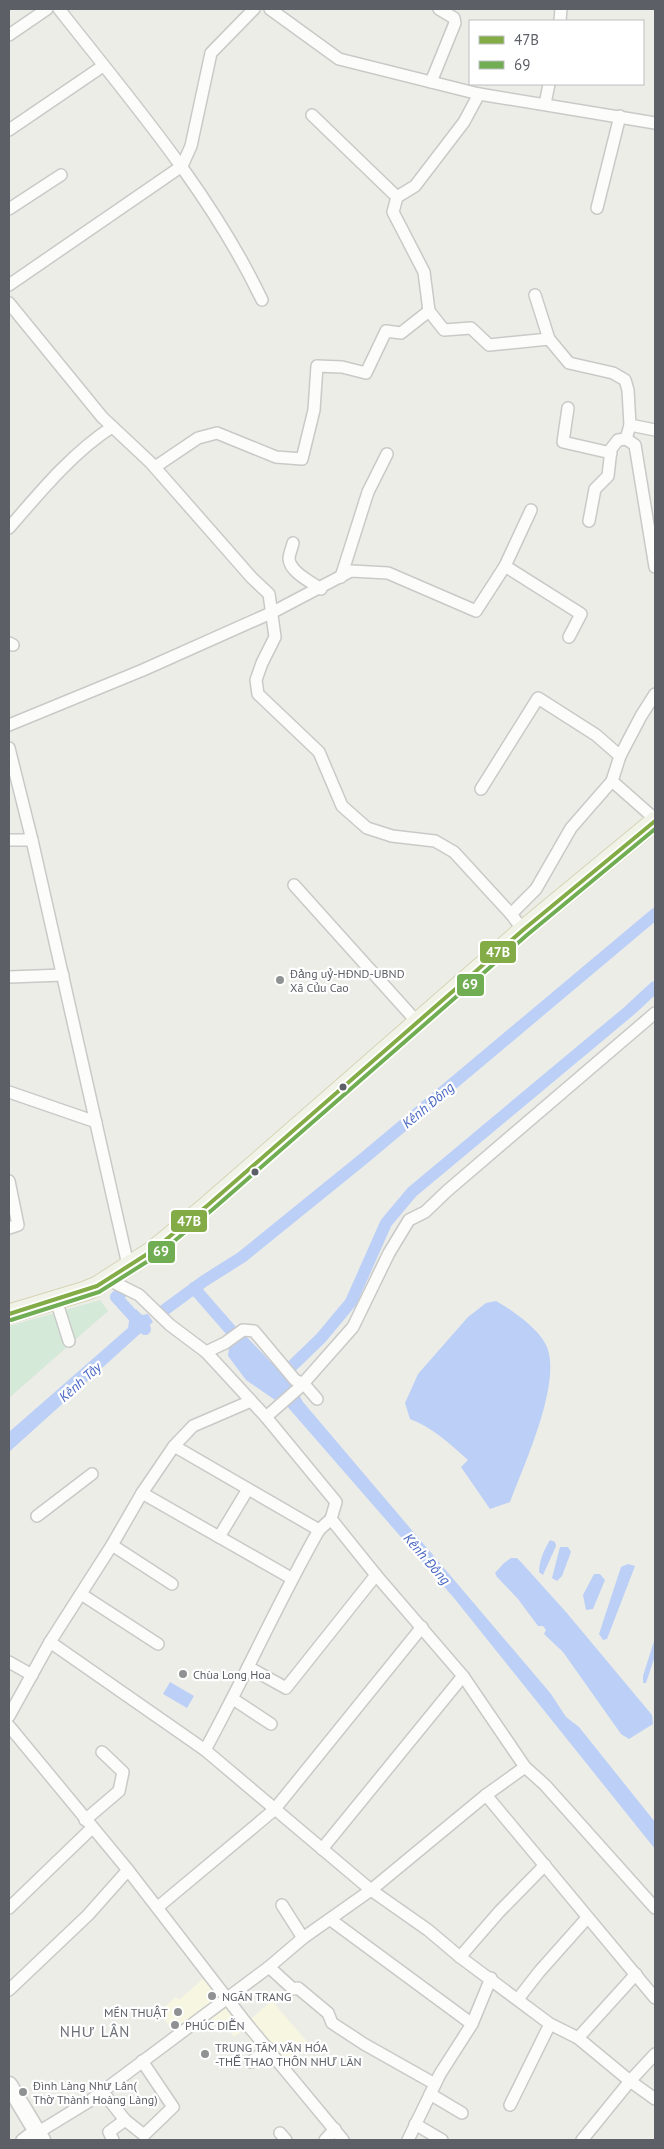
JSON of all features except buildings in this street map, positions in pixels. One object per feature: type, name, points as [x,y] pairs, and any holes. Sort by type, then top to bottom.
[{"type":"main road","points":[[9,1314],[86,1291],[152,1250],[208,1205],[523,930],[655,820]]},
{"type":"main road","points":[[9,2085],[38,2134]]},
{"type":"street","points":[[9,35],[48,9]]},
{"type":"street","points":[[59,9],[182,166],[242,258],[262,300]]},
{"type":"street","points":[[9,285],[182,166],[191,146],[210,53],[254,9]]},
{"type":"street","points":[[270,9],[339,59],[479,94],[655,123]]},
{"type":"street","points":[[431,82],[455,23],[454,18],[439,9]]},
{"type":"street","points":[[9,130],[103,66]]},
{"type":"street","points":[[545,104],[549,85]]},
{"type":"street","points":[[479,94],[464,122],[415,186],[397,198],[393,212],[424,272],[429,311],[444,330],[471,328],[489,345],[549,339]]},
{"type":"street","points":[[312,115],[397,198]]},
{"type":"street","points":[[597,208],[620,116]]},
{"type":"street","points":[[9,209],[61,175]]},
{"type":"street","points":[[535,295],[549,339],[569,363],[613,373],[624,380],[628,390],[630,425],[626,439]]},
{"type":"street","points":[[9,303],[102,417],[155,467],[252,578],[269,594],[275,637],[256,680],[258,694],[319,752],[342,806],[367,828],[392,836],[435,841],[454,852],[511,914],[523,930]]},
{"type":"street","points":[[155,467],[198,438],[217,433],[276,457],[302,459],[314,410],[317,366],[342,367],[366,373],[386,331],[401,333],[429,311]]},
{"type":"street","points":[[568,408],[563,442],[611,453]]},
{"type":"street","points":[[630,425],[655,430]]},
{"type":"street","points":[[11,520],[92,440],[112,427]]},
{"type":"street","points":[[589,521],[595,489],[608,476],[611,453],[618,440],[626,439],[635,445],[655,567]]},
{"type":"street","points":[[341,577],[368,492],[387,454]]},
{"type":"street","points":[[9,725],[143,670],[272,612],[321,589],[351,571],[388,573],[476,611],[505,566],[531,510]]},
{"type":"street","points":[[293,543],[289,559],[291,564],[296,571],[321,589]]},
{"type":"street","points":[[505,566],[581,614],[569,637]]},
{"type":"street","points":[[511,914],[536,889],[571,828],[612,780],[620,756],[655,694]]},
{"type":"street","points":[[481,789],[538,698],[596,735],[620,756]]},
{"type":"street","points":[[9,748],[63,974],[128,1265]]},
{"type":"street","points":[[612,780],[655,820]]},
{"type":"street","points":[[9,840],[32,840]]},
{"type":"street","points":[[294,885],[418,1023]]},
{"type":"street","points":[[9,977],[63,974]]},
{"type":"street","points":[[266,1417],[302,1386],[353,1327],[389,1253],[409,1220],[425,1212],[655,1013]]},
{"type":"street","points":[[9,1092],[96,1122]]},
{"type":"street","points":[[9,1181],[18,1225],[9,1228]]},
{"type":"street","points":[[107,1279],[139,1295],[170,1325],[206,1352],[266,1417],[336,1502],[331,1519],[319,1530],[291,1578],[233,1699],[205,1750]]},
{"type":"street","points":[[56,1300],[69,1340]]},
{"type":"street","points":[[206,1352],[225,1343],[243,1330],[254,1331],[295,1380],[317,1400]]},
{"type":"street","points":[[9,1716],[50,1642],[112,1546],[142,1493],[174,1446],[193,1426],[251,1401]]},
{"type":"street","points":[[174,1446],[319,1530]]},
{"type":"street","points":[[37,1516],[92,1474]]},
{"type":"street","points":[[219,1537],[248,1489]]},
{"type":"street","points":[[142,1493],[291,1578]]},
{"type":"street","points":[[331,1519],[376,1575],[463,1676],[525,1767],[545,1785],[655,1908]]},
{"type":"street","points":[[112,1546],[172,1584]]},
{"type":"street","points":[[248,1667],[286,1688],[376,1575]]},
{"type":"street","points":[[81,1594],[158,1644]]},
{"type":"street","points":[[158,1907],[274,1810],[422,1627]]},
{"type":"street","points":[[50,1642],[205,1750],[371,1890],[428,1930],[460,1957],[491,1978],[550,2024],[578,2038],[655,2099]]},
{"type":"street","points":[[9,1662],[32,1675]]},
{"type":"street","points":[[322,1849],[463,1676]]},
{"type":"street","points":[[233,1699],[271,1724]]},
{"type":"street","points":[[9,1726],[158,1907],[227,1998],[343,2140]]},
{"type":"street","points":[[9,1908],[120,1791],[123,1772],[102,1752]]},
{"type":"street","points":[[22,2140],[38,2134],[102,2091],[269,1967],[303,1938],[371,1890],[486,1795],[525,1767]]},
{"type":"street","points":[[486,1795],[655,1998]]},
{"type":"street","points":[[460,1957],[545,1865]]},
{"type":"street","points":[[9,1990],[88,1915],[128,1870]]},
{"type":"street","points":[[282,1905],[303,1938]]},
{"type":"street","points":[[518,1999],[539,1972],[587,1918]]},
{"type":"street","points":[[331,1920],[472,2024]]},
{"type":"street","points":[[269,1967],[292,1989],[298,1988],[328,2013],[332,2023],[364,2044],[435,2084],[462,2113]]},
{"type":"street","points":[[578,2038],[636,1974]]},
{"type":"street","points":[[408,2140],[435,2084],[472,2024],[491,1978]]},
{"type":"street","points":[[510,2105],[550,2024]]},
{"type":"street","points":[[251,2062],[268,2048]]},
{"type":"street","points":[[582,2140],[630,2081],[655,2054]]},
{"type":"street","points":[[102,2091],[124,2120],[144,2135],[173,2107],[142,2061]]},
{"type":"street","points":[[113,2140],[109,2132],[124,2120]]},
{"type":"street","points":[[415,2124],[442,2140]]},
{"type":"street","points":[[325,2140],[335,2129]]},
{"type":"shaded area","points":[[100,1300],[108,1311],[9,1398],[9,1326]]},
{"type":"shaded area","points":[[205,1977],[247,2022],[272,2001],[309,2044],[284,2069],[275,2058],[268,2063],[247,2036],[253,2031],[249,2026],[234,2037],[221,2019],[205,2031],[198,2021],[174,2032],[159,2012],[176,1997],[179,2000]]},
{"type":"water","points":[[496,1301],[523,1319],[541,1337],[550,1358],[550,1377],[540,1422],[510,1502],[490,1509],[461,1467],[468,1460],[433,1431],[410,1419],[405,1403],[418,1374],[468,1317],[486,1303]]},
{"type":"water","name":"Kênh Tây","points":[[136,1309],[142,1315],[148,1314],[153,1322],[9,1452],[9,1432],[128,1328],[130,1315]]},
{"type":"water","points":[[242,1332],[294,1386],[303,1402],[551,1694],[566,1717],[579,1727],[655,1822],[655,1849],[454,1598],[279,1397],[275,1400],[246,1380],[228,1356],[229,1347]]},
{"type":"water","points":[[550,1540],[555,1542],[556,1546],[543,1575],[539,1572],[540,1564]]},
{"type":"water","points":[[560,1547],[568,1547],[571,1552],[562,1576],[557,1581],[552,1578]]},
{"type":"water","points":[[511,1558],[517,1558],[566,1612],[652,1715],[653,1724],[629,1739],[621,1734],[563,1652],[544,1634],[546,1630],[543,1626],[538,1626],[518,1599],[497,1577],[495,1573]]},
{"type":"water","points":[[628,1564],[635,1566],[607,1639],[603,1640],[599,1634],[621,1567]]},
{"type":"water","points":[[594,1574],[600,1574],[605,1580],[593,1609],[586,1610],[583,1595]]},
{"type":"water","points":[[655,1638],[655,1656],[646,1683],[643,1683],[643,1676]]},
{"type":"water","points":[[170,1682],[194,1696],[187,1708],[163,1694]]},
{"type":"waterway","name":"Kênh Đông","points":[[163,1311],[204,1281],[242,1257],[363,1159],[655,914]]},
{"type":"waterway","points":[[290,1368],[321,1338],[351,1302],[386,1223],[412,1192],[629,1011],[655,987]]},
{"type":"waterway","name":"Kênh Đông","points":[[194,1288],[242,1343]]},
{"type":"waterway","points":[[121,1293],[116,1297],[145,1329]]},
{"type":"transit line","name":"47B","points":[[9,1314],[97,1286],[152,1251],[208,1205],[523,930],[655,821]]},
{"type":"transit line","name":"69","points":[[11,1320],[99,1292],[156,1256],[212,1210],[527,935],[655,829]]},
{"type":"place","name":"Đảng uỷ-HĐND-UBND Xã Củu Cao","points":[[280,980]]},
{"type":"place","name":"Chùa Long Hoa","points":[[183,1674]]},
{"type":"place","name":"NGÂN TRANG","points":[[212,1996]]},
{"type":"place","name":"MẾN THUẬT","points":[[178,2012]]},
{"type":"place","name":"PHÚC DIỄN","points":[[175,2025]]},
{"type":"place","name":"TRUNG TÂM VĂN HÓA -THỂ THAO THÔN NHƯ LÂN","points":[[205,2054]]},
{"type":"place","name":"Đình Làng Như Lân( Thờ Thành Hoàng Làng)","points":[[23,2092]]},
{"type":"district","name":"NHƯ LÂN","points":[[95,2031]]}]
